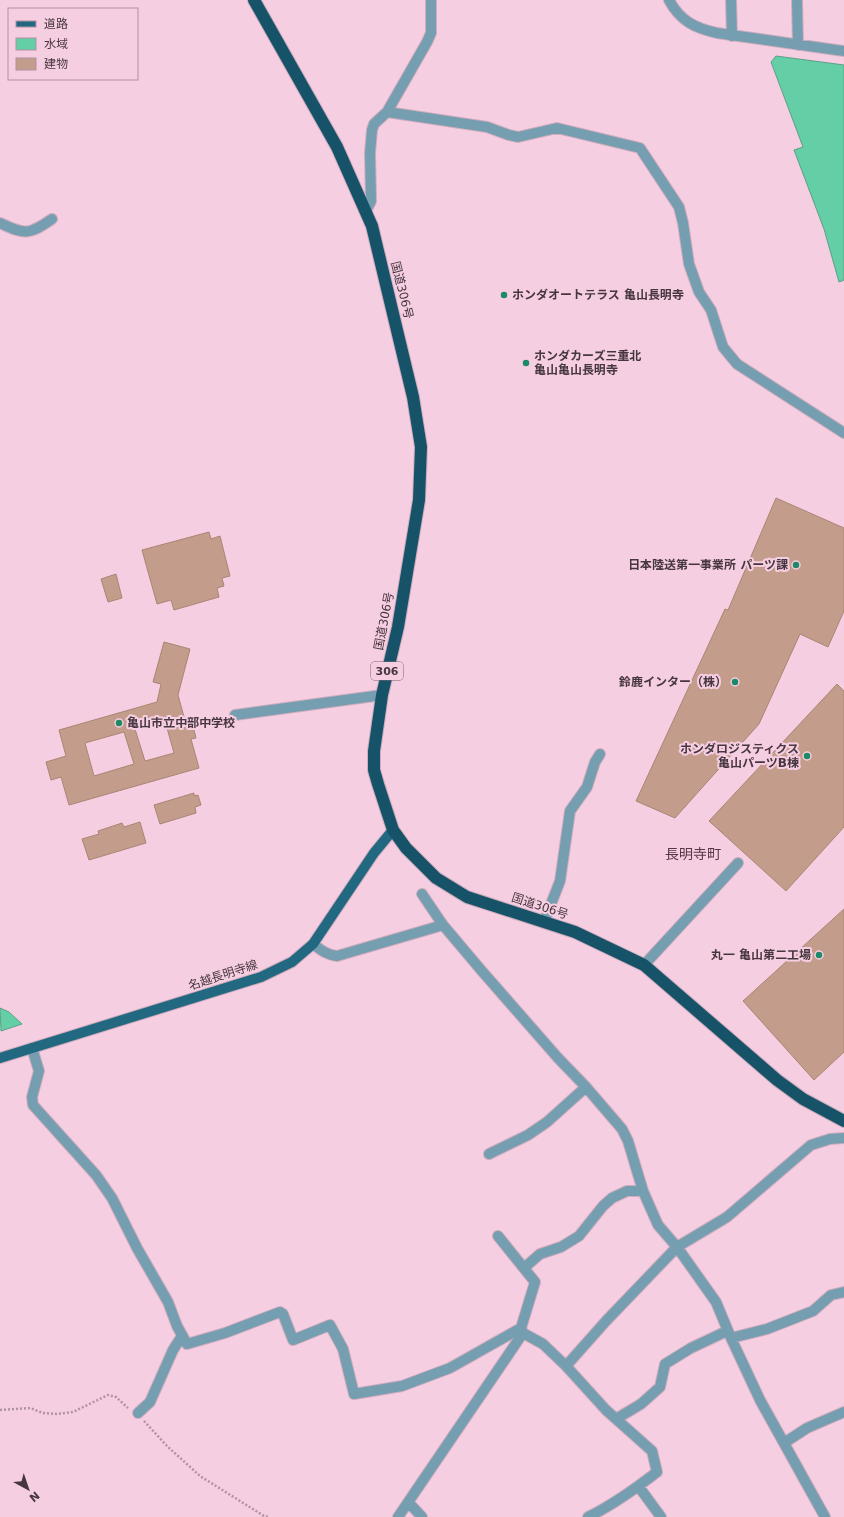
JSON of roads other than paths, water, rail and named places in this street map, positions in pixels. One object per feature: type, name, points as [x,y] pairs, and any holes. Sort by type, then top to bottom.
[{"type":"highway","name":"国道306号","points":[[254,0],[337,147],[366,211],[372,226],[413,397],[421,448],[419,500],[398,627],[382,695],[374,751],[374,770],[382,801],[393,830],[406,848],[436,878],[467,897],[587,937],[644,965],[777,1080],[803,1099],[844,1121]]},
{"type":"main road","name":"名越長明寺線","points":[[0,1058],[261,977],[292,962],[313,944],[374,853],[393,830]]},
{"type":"street","points":[[366,211],[371,201],[370,152],[372,130],[374,124],[387,112],[427,42],[431,33],[431,0]]},
{"type":"street","points":[[669,0],[682,20],[700,29],[732,36],[844,51]]},
{"type":"street","points":[[731,0],[732,36]]},
{"type":"street","points":[[797,0],[798,45]]},
{"type":"street","points":[[387,112],[487,127],[508,135],[518,136],[558,128],[640,148],[679,207],[683,223],[688,260],[699,292],[711,310],[723,347],[737,364],[844,432]]},
{"type":"street","points":[[0,223],[20,232],[28,233],[36,230],[52,219]]},
{"type":"street","points":[[235,715],[382,695]]},
{"type":"street","points":[[544,922],[560,882],[570,811],[587,787],[600,754]]},
{"type":"street","points":[[644,965],[738,863]]},
{"type":"street","points":[[422,894],[443,925],[558,1058],[586,1087],[625,1135],[643,1192],[658,1224],[677,1247],[716,1302],[729,1334],[784,1443],[825,1517]]},
{"type":"street","points":[[313,944],[326,954],[338,956],[443,925]]},
{"type":"street","points":[[32,1048],[39,1071],[32,1098],[33,1105],[96,1175],[112,1198],[137,1248],[168,1302],[182,1336],[187,1344],[225,1333],[280,1312],[283,1314],[293,1340],[330,1325],[343,1349],[354,1394],[402,1386],[450,1368],[522,1331]]},
{"type":"street","points":[[488,1154],[528,1134],[546,1122],[586,1087]]},
{"type":"street","points":[[566,1366],[606,1321],[677,1247],[727,1217],[811,1145],[830,1139],[844,1138]]},
{"type":"street","points":[[524,1268],[540,1254],[561,1247],[579,1236],[603,1206],[612,1198],[627,1191],[643,1192]]},
{"type":"street","points":[[398,1517],[409,1503],[522,1331],[535,1282],[498,1236]]},
{"type":"street","points":[[616,1419],[641,1404],[660,1387],[665,1364],[691,1348],[729,1334],[767,1329],[813,1311],[831,1295],[844,1292]]},
{"type":"street","points":[[522,1331],[543,1344],[616,1419],[652,1451],[657,1472],[639,1487],[606,1509],[588,1517]]},
{"type":"street","points":[[138,1412],[150,1402],[173,1350],[182,1336]]},
{"type":"street","points":[[784,1443],[807,1428],[844,1412]]},
{"type":"street","points":[[639,1487],[661,1517]]},
{"type":"street","points":[[409,1503],[422,1517]]},
{"type":"water","points":[[776,56],[844,65],[844,280],[839,282],[824,229],[794,150],[803,147],[771,62]]},
{"type":"water","points":[[0,1008],[9,1012],[22,1024],[1,1031]]},
{"type":"place","name":"ホンダオートテラス 亀山長明寺","points":[[504,295]]},
{"type":"place","name":"ホンダカーズ三重北 亀山亀山長明寺","points":[[526,363]]},
{"type":"place","name":"日本陸送第一事業所 パーツ課","points":[[796,565]]},
{"type":"place","name":"鈴鹿インター（株）","points":[[735,682]]},
{"type":"place","name":"亀山市立中部中学校","points":[[119,723]]},
{"type":"place","name":"ホンダロジスティクス 亀山パーツB棟","points":[[807,756]]},
{"type":"place","name":"丸一 亀山第二工場","points":[[819,955]]},
{"type":"district","name":"長明寺町","points":[[693,854]]}]
